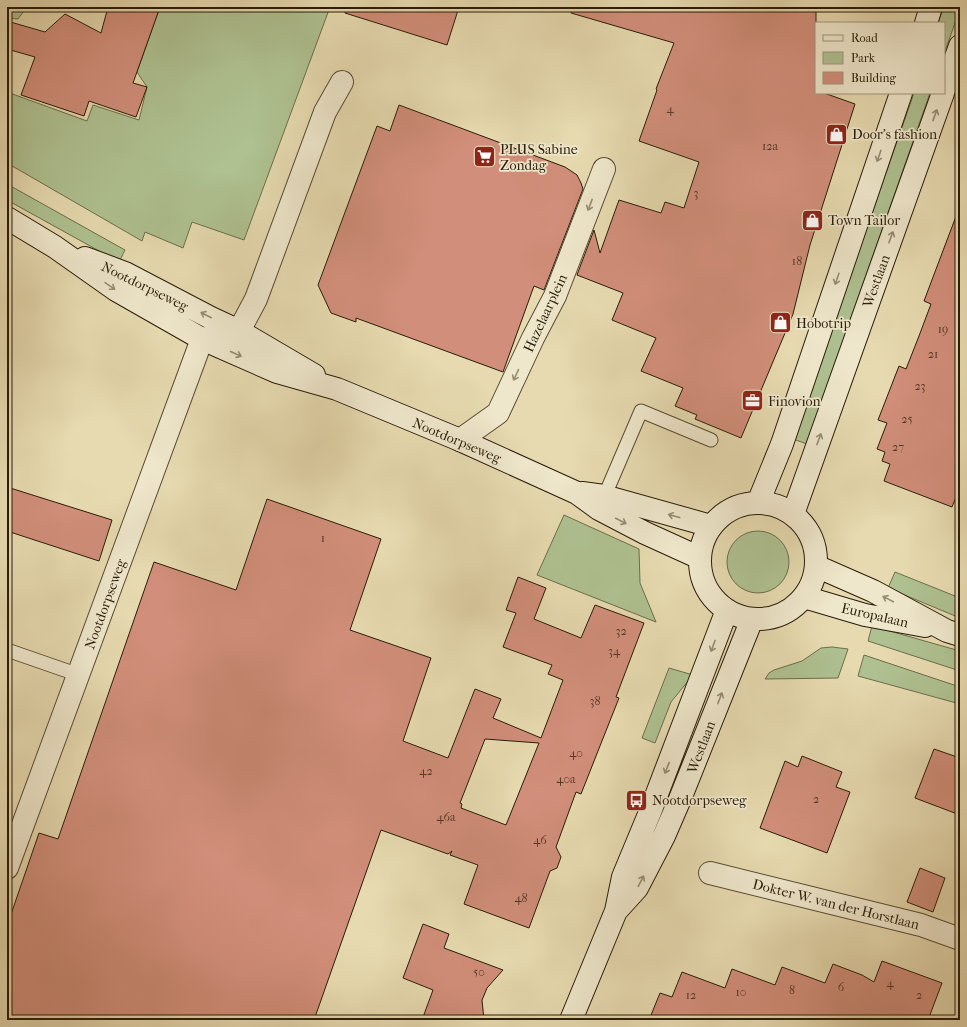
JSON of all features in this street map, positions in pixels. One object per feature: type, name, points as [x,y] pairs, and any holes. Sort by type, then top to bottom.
[{"type":"main road","points":[[926,22],[931,7]]},
{"type":"main road","name":"Westlaan","points":[[945,89],[960,46]]},
{"type":"main road","points":[[202,339],[239,331],[256,299],[325,112],[342,82]]},
{"type":"main road","points":[[758,503],[782,444],[901,94]]},
{"type":"main road","name":"Westlaan","points":[[793,514],[943,94]]},
{"type":"main road","name":"Hazelaarplein","points":[[460,440],[498,413],[533,338],[555,296],[604,168]]},
{"type":"main road","name":"Nootdorpseweg","points":[[7,218],[55,247],[116,290],[202,339],[277,372],[337,389],[460,440],[602,503],[711,526]]},
{"type":"main road","name":"Nootdorpseweg","points":[[55,247],[125,273],[239,331],[337,389]]},
{"type":"main road","name":"Nootdorpseweg","points":[[7,868],[202,339]]},
{"type":"main road","name":"Nootdorpseweg","points":[[602,503],[645,533],[700,558]]},
{"type":"main road","points":[[758,503],[773,504],[793,514],[801,521],[815,546],[816,566],[813,582],[804,597],[785,613],[769,618],[752,619],[739,616],[719,604],[706,587],[700,568],[700,558],[704,541],[711,526],[732,509],[758,503]]},
{"type":"main road","name":"Europalaan","points":[[816,566],[873,591],[954,633]]},
{"type":"main road","name":"Europalaan","points":[[804,597],[865,615],[954,633]]},
{"type":"main road","name":"Westlaan","points":[[571,1020],[616,911],[624,877],[727,610]]},
{"type":"main road","name":"Westlaan","points":[[616,911],[637,888],[664,836],[752,619]]},
{"type":"main road","name":"Dokter W. van der Horstlaan","points":[[710,873],[921,925],[960,939]]},
{"type":"lane","points":[[602,503],[640,411],[711,440]]},
{"type":"lane","points":[[7,650],[79,675]]},
{"type":"green space","points":[[7,7],[27,7],[18,19],[7,18]]},
{"type":"green space","points":[[160,7],[330,7],[244,240],[192,222],[183,248],[145,232],[142,241],[7,163],[7,92],[87,121],[93,105],[139,120],[147,87],[137,72]]},
{"type":"green space","points":[[944,7],[956,7],[960,9],[945,51],[945,22],[938,22]]},
{"type":"green space","points":[[914,94],[930,94],[807,444],[793,439]]},
{"type":"green space","points":[[7,184],[125,250],[119,262],[7,200]]},
{"type":"green space","points":[[564,515],[639,549],[640,583],[656,622],[537,575]]},
{"type":"green space","points":[[758,531],[770,533],[780,540],[787,550],[789,562],[787,574],[780,584],[770,591],[758,593],[746,591],[736,584],[729,574],[727,562],[729,550],[736,540],[746,533]]},
{"type":"green space","points":[[895,572],[960,598],[960,618],[888,588]]},
{"type":"green space","points":[[872,626],[960,651],[960,671],[868,641]]},
{"type":"green space","points":[[832,647],[848,649],[838,678],[765,679],[769,673],[774,670],[802,661],[821,648]]},
{"type":"green space","points":[[864,655],[960,687],[960,704],[858,676]]},
{"type":"green space","points":[[669,668],[693,675],[671,702],[655,743],[642,738]]},
{"type":"building","points":[[108,7],[160,7],[133,83],[147,87],[136,117],[89,101],[84,116],[21,95],[35,57],[7,49],[7,21],[45,32],[65,14],[101,33]]},
{"type":"building","points":[[345,7],[459,7],[447,45],[345,13]]},
{"type":"building","points":[[572,7],[816,7],[815,94],[827,94],[855,104],[810,245],[793,314],[741,438],[695,419],[697,415],[675,406],[683,388],[641,371],[656,338],[612,320],[623,293],[577,275],[594,230],[600,253],[619,200],[661,213],[665,202],[684,208],[699,162],[639,141],[657,90],[656,89],[674,43],[571,13]]},
{"type":"building","points":[[399,105],[565,167],[577,175],[581,183],[583,189],[544,290],[534,286],[503,372],[356,318],[356,322],[331,313],[318,285],[377,126],[390,131]]},
{"type":"building","points":[[958,211],[960,212],[960,487],[952,507],[884,481],[890,464],[882,461],[885,452],[877,449],[887,423],[878,420],[899,366],[906,369],[919,336],[931,304],[924,301]]},
{"type":"building","points":[[7,487],[112,520],[99,561],[7,531]]},
{"type":"building","points":[[267,499],[381,539],[350,630],[431,658],[403,741],[448,758],[475,689],[501,699],[493,718],[541,738],[563,680],[548,674],[552,665],[503,647],[516,613],[506,610],[518,577],[546,588],[534,619],[581,638],[595,605],[644,623],[616,697],[619,698],[581,794],[576,792],[556,847],[561,857],[557,868],[550,871],[529,928],[464,904],[478,865],[450,855],[452,851],[448,854],[381,830],[314,1020],[7,1020],[7,926],[39,833],[58,839],[154,562],[236,590]],"holes":[[[485,739],[539,743],[506,825],[461,808],[462,804],[460,803]]]},
{"type":"building","points":[[934,749],[960,758],[960,815],[915,798]]},
{"type":"building","points":[[802,756],[842,772],[836,787],[850,792],[827,853],[760,828],[785,761],[798,767]]},
{"type":"building","points":[[920,868],[945,878],[933,912],[907,902]]},
{"type":"building","points":[[423,924],[449,934],[444,948],[503,970],[487,988],[482,1000],[484,1020],[422,1020],[433,990],[403,978]]},
{"type":"building","points":[[882,961],[942,983],[928,1020],[649,1020],[660,993],[672,997],[682,972],[725,988],[732,969],[775,985],[782,967],[825,983],[833,964],[862,975],[874,982]]},
{"type":"place","name":"Door's fashion","points":[[837,134]]},
{"type":"place","name":"PLUS Sabine Zondag","points":[[485,157]]},
{"type":"place","name":"Town Tailor","points":[[813,220]]},
{"type":"place","name":"Hobotrip","points":[[780,323]]},
{"type":"place","name":"Finovion","points":[[753,401]]},
{"type":"place","name":"Nootdorpseweg","points":[[636,800]]}]
